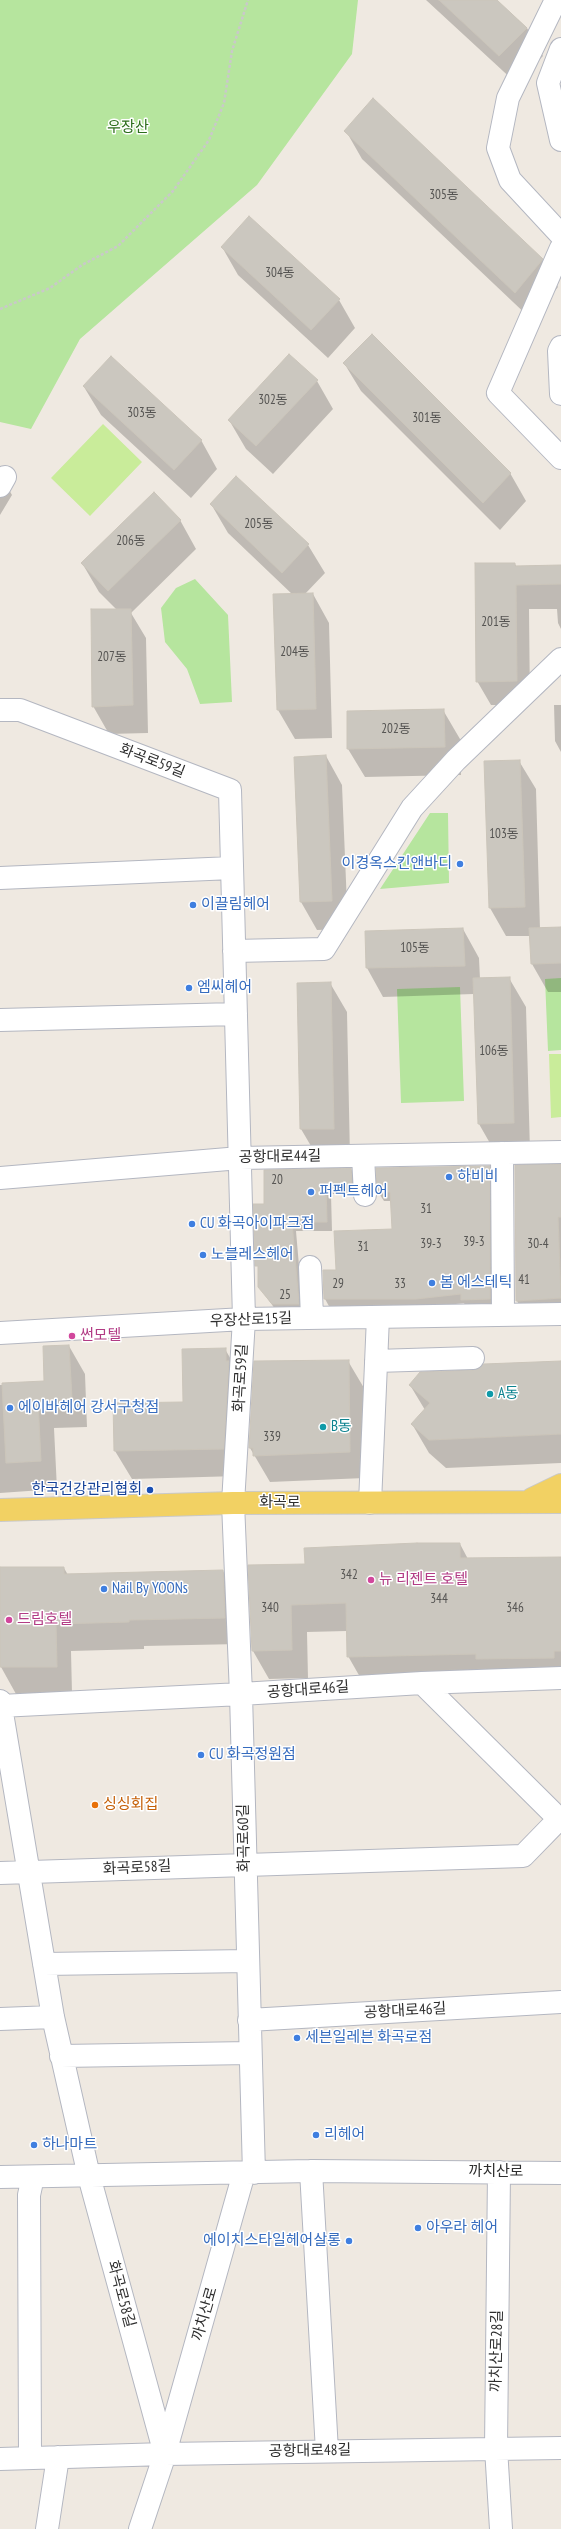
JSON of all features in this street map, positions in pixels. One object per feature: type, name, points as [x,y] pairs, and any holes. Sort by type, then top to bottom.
[{"type":"main road","points":[[523,1503],[561,1485]]},
{"type":"main road","name":"화곡로","points":[[0,1510],[233,1503],[561,1502]]},
{"type":"main road","points":[[523,1503],[561,1518]]},
{"type":"street","points":[[556,0],[508,98],[498,148],[510,180],[561,235]]},
{"type":"street","points":[[561,49],[548,84],[561,140]]},
{"type":"street","points":[[561,248],[498,393],[561,458]]},
{"type":"street","points":[[561,346],[559,351],[561,394]]},
{"type":"street","points":[[234,951],[324,949],[412,808],[456,760],[561,659]]},
{"type":"street","name":"화곡로59길","points":[[0,710],[20,710],[230,790],[244,1319],[233,1503]]},
{"type":"street","points":[[0,878],[232,868]]},
{"type":"street","points":[[0,1020],[236,1014]]},
{"type":"street","name":"공항대로44길","points":[[0,1178],[240,1158],[561,1152]]},
{"type":"street","points":[[502,1153],[503,1315]]},
{"type":"street","points":[[363,1156],[365,1195]]},
{"type":"street","points":[[310,1266],[312,1318]]},
{"type":"street","name":"우장산로15길","points":[[0,1333],[244,1319],[561,1314]]},
{"type":"street","points":[[370,1503],[378,1316]]},
{"type":"street","points":[[376,1361],[473,1358]]},
{"type":"street","name":"화곡로60길","points":[[233,1503],[241,1694],[244,1863],[248,1961],[250,2053],[249,2173]]},
{"type":"street","points":[[422,1683],[561,1678]]},
{"type":"street","points":[[244,1863],[523,1856],[560,1820],[422,1683]]},
{"type":"street","name":"공항대로46길","points":[[0,1704],[241,1694],[422,1683]]},
{"type":"street","name":"화곡로58길","points":[[0,1704],[53,2017],[61,2056],[89,2176],[165,2454]]},
{"type":"street","name":"화곡로58길","points":[[0,1873],[244,1863]]},
{"type":"street","points":[[44,1964],[248,1961]]},
{"type":"street","name":"공항대로46길","points":[[249,2020],[561,2002]]},
{"type":"street","points":[[0,2019],[53,2017]]},
{"type":"street","points":[[61,2056],[250,2053]]},
{"type":"street","points":[[311,2172],[327,2451]]},
{"type":"street","name":"까치산로","points":[[0,2177],[311,2172],[561,2172]]},
{"type":"street","name":"까치산로28길","points":[[499,2172],[496,2448],[501,2529]]},
{"type":"street","name":"까치산로","points":[[165,2454],[249,2173]]},
{"type":"street","points":[[30,2458],[30,2194],[33,2177]]},
{"type":"street","name":"공항대로48길","points":[[0,2459],[165,2454],[561,2448]]},
{"type":"street","points":[[140,2529],[165,2454]]},
{"type":"street","points":[[47,2529],[58,2457]]},
{"type":"path","points":[[0,308],[50,288],[82,265],[118,246],[172,191],[209,140],[224,103],[232,51],[248,0]]},
{"type":"green space","name":"우장산","points":[[0,0],[358,0],[352,54],[257,185],[80,339],[31,429],[0,422]]},
{"type":"green space","points":[[103,424],[142,462],[90,516],[51,478]]},
{"type":"green space","points":[[195,579],[228,615],[232,702],[200,704],[187,669],[165,642],[161,608],[176,588]]},
{"type":"green space","points":[[430,813],[448,813],[449,883],[380,889]]},
{"type":"green space","points":[[561,978],[561,1050],[548,1051],[545,979]]},
{"type":"green space","points":[[460,987],[464,1101],[401,1103],[397,989]]},
{"type":"green space","points":[[549,1054],[561,1054],[561,1117],[551,1118]]},
{"type":"building","points":[[439,0],[497,0],[527,28],[499,56]]},
{"type":"building","points":[[373,98],[543,259],[515,293],[344,131]]},
{"type":"building","points":[[249,216],[340,299],[311,330],[221,247]]},
{"type":"building","points":[[372,334],[511,473],[483,503],[343,363]]},
{"type":"building","points":[[289,354],[318,380],[256,446],[228,420]]},
{"type":"building","points":[[111,356],[202,440],[174,470],[83,386]]},
{"type":"building","points":[[236,476],[309,544],[282,573],[210,504]]},
{"type":"building","points":[[154,492],[181,520],[108,591],[81,563]]},
{"type":"building","points":[[475,563],[515,563],[515,566],[561,565],[561,584],[516,585],[517,681],[476,682]]},
{"type":"building","points":[[313,593],[316,709],[277,710],[273,594]]},
{"type":"building","points":[[91,609],[131,609],[133,705],[92,707]]},
{"type":"building","points":[[444,709],[445,747],[347,749],[347,711]]},
{"type":"building","points":[[326,755],[332,901],[300,902],[294,757]]},
{"type":"building","points":[[520,760],[525,907],[489,908],[484,761]]},
{"type":"building","points":[[561,927],[561,963],[531,964],[529,928]]},
{"type":"building","points":[[463,928],[465,966],[366,968],[365,931]]},
{"type":"building","points":[[510,977],[514,1123],[478,1124],[473,978]]},
{"type":"building","points":[[331,982],[334,1129],[300,1129],[297,983]]},
{"type":"building","points":[[561,1164],[561,1217],[558,1217],[561,1298],[516,1301],[515,1165]]},
{"type":"building","points":[[490,1166],[490,1299],[461,1300],[461,1294],[416,1299],[324,1299],[323,1270],[336,1270],[334,1231],[392,1229],[390,1192],[377,1192],[376,1168]]},
{"type":"building","points":[[351,1168],[352,1185],[326,1186],[327,1222],[292,1222],[299,1304],[272,1304],[258,1287],[258,1266],[255,1266],[253,1204],[264,1204],[264,1170]]},
{"type":"building","points":[[69,1345],[72,1399],[38,1401],[41,1461],[6,1463],[2,1383],[44,1381],[43,1346]]},
{"type":"building","points":[[226,1348],[226,1361],[229,1361],[224,1449],[114,1451],[113,1403],[183,1402],[182,1349]]},
{"type":"building","name":"B동","points":[[349,1360],[350,1452],[253,1456],[253,1448],[249,1448],[254,1361]]},
{"type":"building","name":"A동","points":[[561,1361],[561,1434],[429,1440],[411,1424],[430,1403],[409,1385],[420,1372],[473,1370],[484,1364]]},
{"type":"building","points":[[417,1543],[460,1543],[460,1558],[561,1557],[561,1651],[554,1651],[554,1658],[476,1659],[476,1654],[347,1657],[346,1603],[291,1605],[292,1650],[252,1651],[248,1565],[305,1564],[304,1548]]},
{"type":"building","points":[[0,1567],[64,1567],[64,1574],[223,1570],[225,1618],[129,1620],[129,1622],[56,1624],[57,1667],[0,1667]]},
{"type":"place","name":"이경옥스킨앤바디","points":[[460,864]]},
{"type":"place","name":"이끌림헤어","points":[[193,905]]},
{"type":"place","name":"엠씨헤어","points":[[189,988]]},
{"type":"place","name":"하비비","points":[[449,1177]]},
{"type":"place","name":"퍼펙트헤어","points":[[311,1192]]},
{"type":"place","name":"CU 화곡아이파크점","points":[[192,1224]]},
{"type":"place","name":"노블레스헤어","points":[[203,1255]]},
{"type":"place","name":"봄 에스테틱","points":[[432,1283]]},
{"type":"place","name":"썬모텔","points":[[72,1336]]},
{"type":"place","name":"A동","points":[[490,1394]]},
{"type":"place","name":"에이바헤어 강서구청점","points":[[10,1408]]},
{"type":"place","name":"B동","points":[[323,1427]]},
{"type":"place","name":"한국건강관리협회","points":[[150,1490]]},
{"type":"place","name":"뉴 리젠트 호텔","points":[[371,1580]]},
{"type":"place","name":"Nail By YOONs","points":[[104,1589]]},
{"type":"place","name":"드림호텔","points":[[9,1620]]},
{"type":"place","name":"CU 화곡정원점","points":[[201,1755]]},
{"type":"place","name":"싱싱회집","points":[[95,1805]]},
{"type":"place","name":"세븐일레븐 화곡로점","points":[[297,2038]]},
{"type":"place","name":"리헤어","points":[[316,2135]]},
{"type":"place","name":"하나마트","points":[[34,2145]]},
{"type":"place","name":"아우라 헤어","points":[[418,2228]]},
{"type":"place","name":"에이치스타일헤어살롱","points":[[349,2241]]}]
